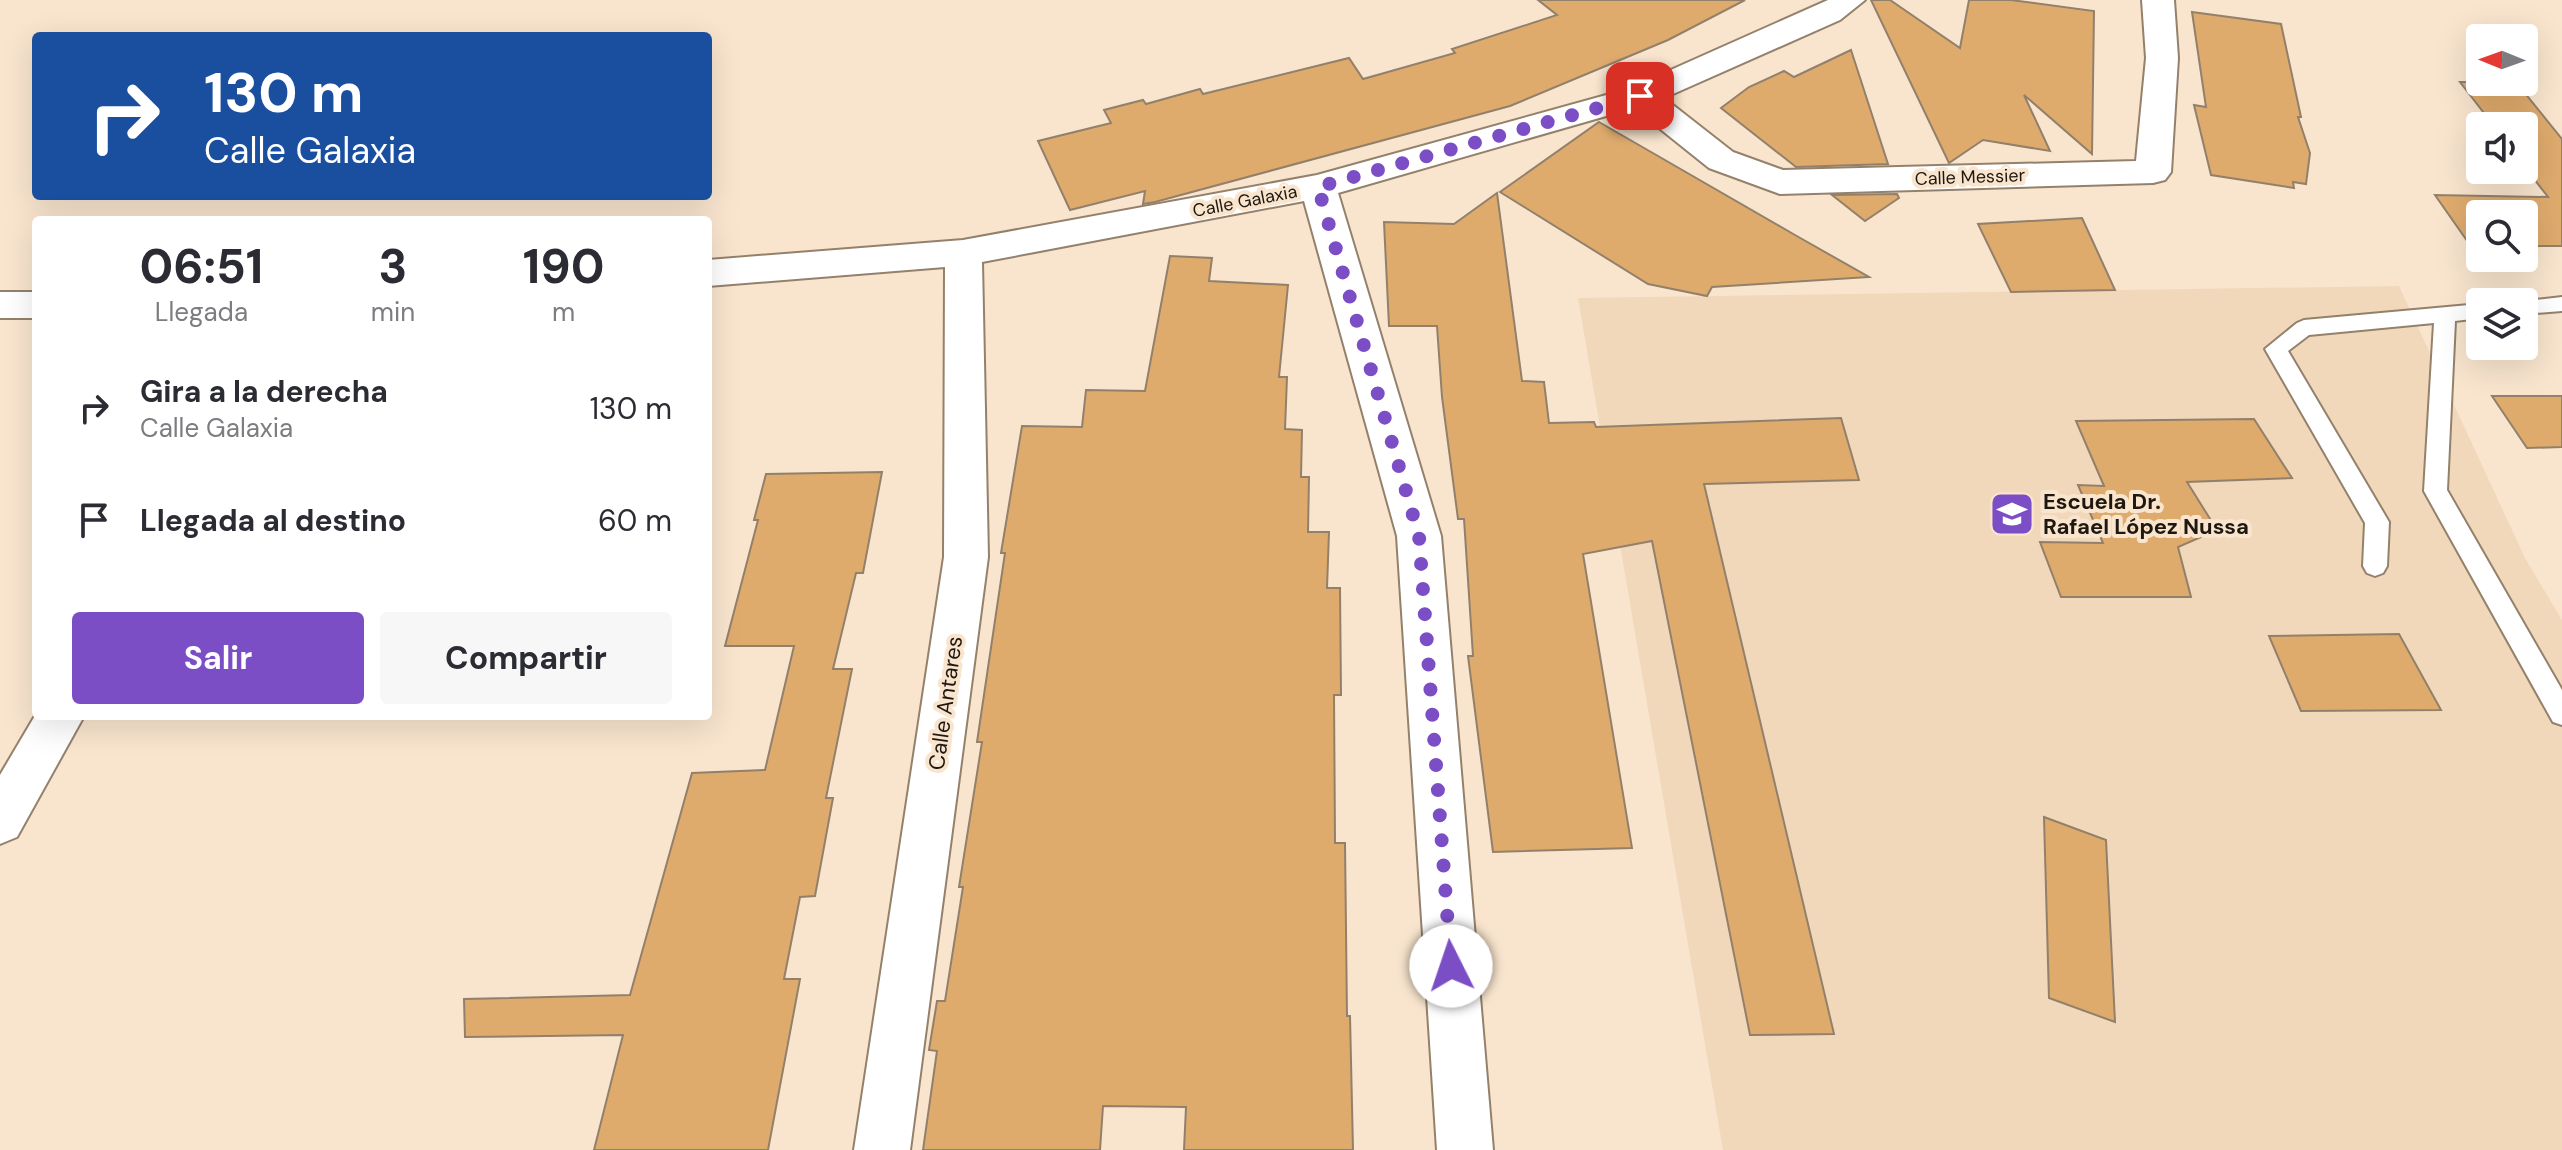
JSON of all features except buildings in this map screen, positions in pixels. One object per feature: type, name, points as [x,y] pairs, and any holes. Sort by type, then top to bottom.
[{"type":"street","name":"Calle Galaxia","points":[[712,273],[963,253],[1318,187],[1640,96],[1829,13],[1849,0]]},
{"type":"street","name":"Calle Messier","points":[[1640,96],[1721,160],[1780,182],[2153,172],[2162,58],[2158,0]]},
{"type":"street","points":[[1318,187],[1419,536],[1465,1150]]},
{"type":"street","name":"Calle Antares","points":[[882,1150],[966,557],[963,253]]},
{"type":"street","points":[[0,305],[32,305]]},
{"type":"street","points":[[0,821],[58,720]]},
{"type":"lane","points":[[2538,306],[2562,304]]},
{"type":"lane","points":[[2375,566],[2377,522],[2276,349],[2304,328],[2466,313]]},
{"type":"lane","points":[[2445,315],[2435,491],[2562,714]]},
{"type":"shaded area","points":[[2399,286],[2525,558],[2562,620],[2562,1150],[1723,1150],[1578,298]]},
{"type":"place","name":"Escuela Dr. Rafael López Nussa","points":[[2012,514]]},
{"type":"route","points":[[1451,966],[1419,536],[1318,187],[1640,96]]}]
